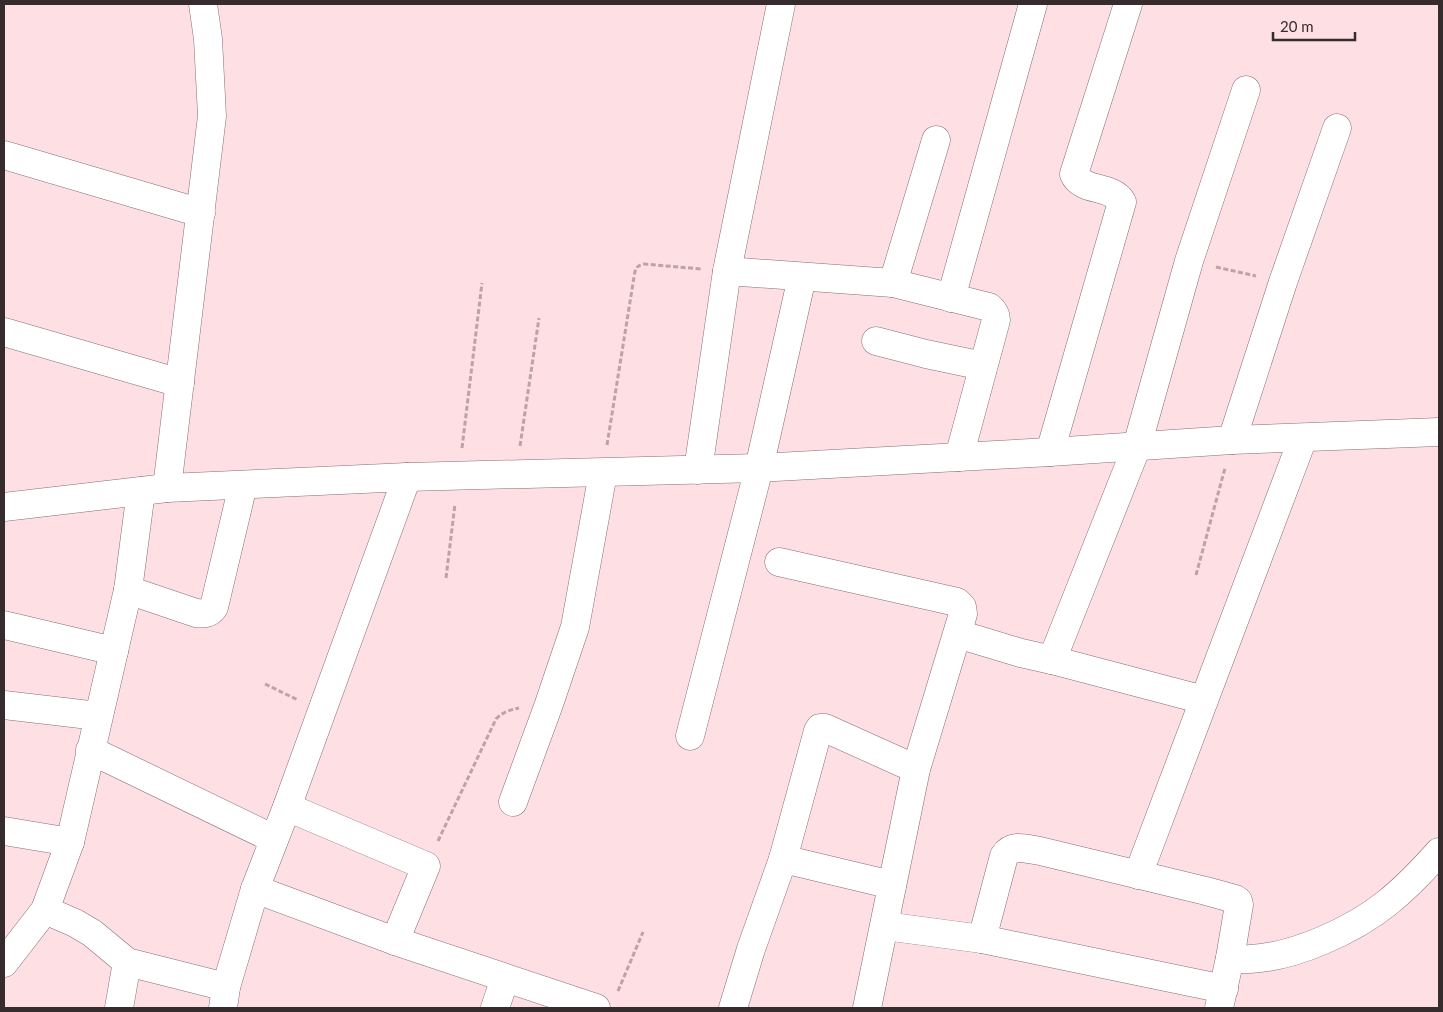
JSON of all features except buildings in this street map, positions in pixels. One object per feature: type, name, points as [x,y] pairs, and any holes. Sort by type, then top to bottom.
[{"type":"street","points":[[4,963],[45,910],[70,842],[128,590],[180,382],[212,116],[208,39],[203,4]]},
{"type":"street","points":[[698,470],[727,271],[781,4]]},
{"type":"street","points":[[951,298],[1033,4]]},
{"type":"street","points":[[1050,452],[1122,202],[1120,197],[1114,194],[1076,180],[1074,174],[1128,4]]},
{"type":"street","points":[[1052,660],[1137,446],[1189,261],[1246,90]]},
{"type":"street","points":[[1232,440],[1283,282],[1337,128]]},
{"type":"street","points":[[893,283],[936,140]]},
{"type":"street","points":[[4,155],[200,213]]},
{"type":"street","points":[[727,271],[893,283],[994,310],[996,320],[959,457]]},
{"type":"street","points":[[690,736],[760,468],[802,276]]},
{"type":"street","points":[[4,332],[180,382]]},
{"type":"street","points":[[876,341],[983,366]]},
{"type":"street","points":[[4,507],[154,489],[243,484],[760,468],[1232,440],[1439,432]]},
{"type":"street","points":[[1138,875],[1303,438]]},
{"type":"street","points":[[513,802],[575,627],[603,473]]},
{"type":"street","points":[[45,910],[92,933],[127,962],[224,998],[255,889],[287,807],[407,478]]},
{"type":"street","points":[[128,590],[196,613],[204,614],[212,610],[243,484]]},
{"type":"street","points":[[779,562],[957,602],[962,607],[963,614],[958,634],[916,770],[867,1008]]},
{"type":"street","points":[[4,625],[114,651]]},
{"type":"street","points":[[958,634],[1021,653],[1204,700]]},
{"type":"street","points":[[4,704],[98,716]]},
{"type":"street","points":[[733,1008],[751,949],[783,859],[820,728],[831,731],[916,770]]},
{"type":"street","points":[[90,750],[274,839]]},
{"type":"street","points":[[287,807],[426,866],[395,941]]},
{"type":"street","points":[[4,831],[70,842]]},
{"type":"street","points":[[885,926],[982,939],[1221,999],[1239,910],[1238,901],[1206,891],[1040,851],[1020,847],[1012,848],[1004,856],[982,939]]},
{"type":"street","points":[[1230,958],[1249,959],[1273,956],[1310,946],[1357,923],[1386,904],[1415,878],[1439,852]]},
{"type":"street","points":[[783,859],[892,885]]},
{"type":"street","points":[[255,889],[395,941],[596,1008]]},
{"type":"street","points":[[119,1008],[127,962]]},
{"type":"street","points":[[496,1008],[505,978]]},
{"type":"path","points":[[1189,261],[1283,282]]},
{"type":"path","points":[[603,473],[637,268],[644,264],[727,271]]},
{"type":"path","points":[[446,578],[482,283]]},
{"type":"path","points":[[516,475],[539,318]]},
{"type":"path","points":[[1196,575],[1232,440]]},
{"type":"path","points":[[265,684],[321,711]]},
{"type":"path","points":[[426,866],[496,719],[508,711],[549,704]]},
{"type":"path","points":[[618,991],[643,932]]}]
